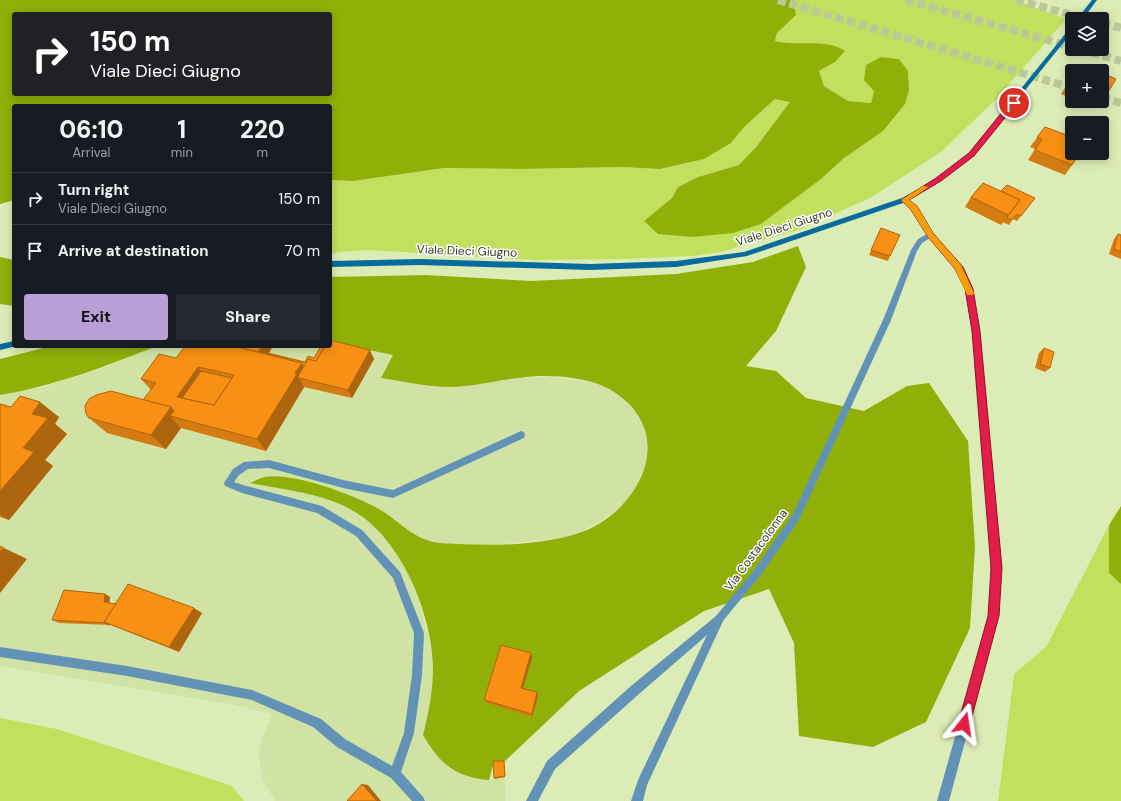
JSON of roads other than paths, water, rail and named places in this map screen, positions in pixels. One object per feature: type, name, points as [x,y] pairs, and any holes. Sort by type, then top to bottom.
[{"type":"main road","points":[[1086,12],[1095,0]]},
{"type":"main road","name":"Viale Dieci Giugno","points":[[332,264],[420,262],[590,267],[676,264],[745,254],[904,200],[938,180],[971,154],[1065,38]]},
{"type":"main road","points":[[0,347],[12,344]]},
{"type":"street","points":[[904,200],[914,208],[931,235],[959,267],[969,289],[976,331],[997,568],[994,616],[943,801]]},
{"type":"street","name":"Via Costacolonna","points":[[532,801],[551,765],[635,690],[719,619],[756,573],[796,517],[887,320],[914,250],[920,241],[931,235]]},
{"type":"street","points":[[395,774],[409,733],[417,675],[419,633],[397,575],[359,533],[319,509],[242,490],[228,483],[236,472],[247,465],[269,464],[343,484],[393,494],[521,435]]},
{"type":"street","points":[[637,801],[642,784],[719,619]]},
{"type":"street","points":[[0,652],[127,672],[252,695],[317,723],[341,743],[395,774],[419,801]]},
{"type":"tunnel","points":[[778,0],[1065,86]]},
{"type":"tunnel","points":[[906,0],[1065,45]]},
{"type":"tunnel","points":[[1016,0],[1065,13]]},
{"type":"tunnel","points":[[1109,25],[1121,28]]},
{"type":"tunnel","points":[[1104,56],[1121,61]]},
{"type":"tunnel","points":[[1109,99],[1121,103]]}]
